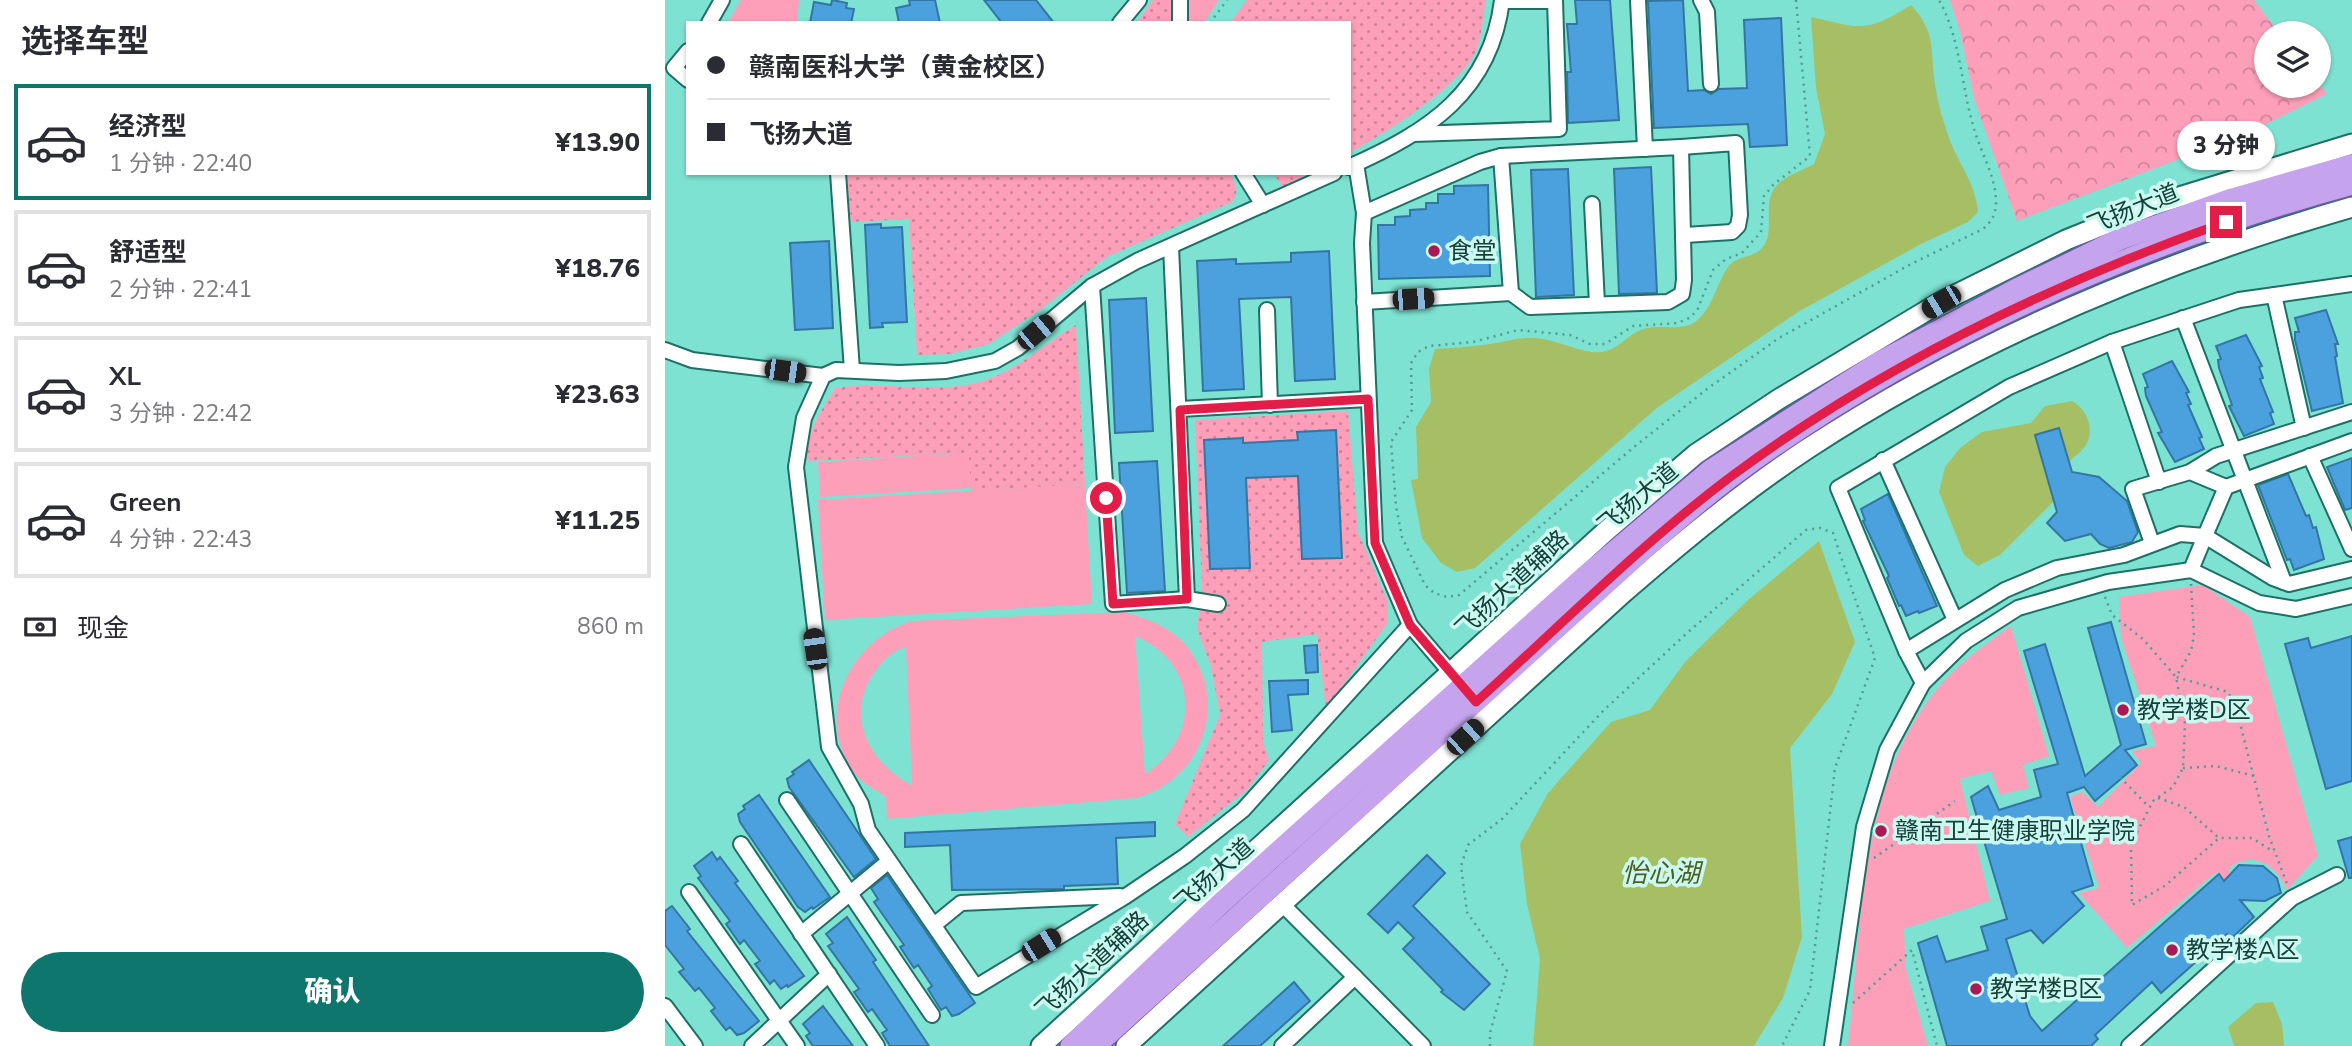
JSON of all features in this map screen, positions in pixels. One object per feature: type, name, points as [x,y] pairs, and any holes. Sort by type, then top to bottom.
[{"type":"main road","name":"飞扬大道","points":[[1071,1046],[1219,905],[1376,767],[1582,579],[1711,470],[1878,363],[2015,290],[2120,239],[2232,199],[2352,165]]},
{"type":"main road","name":"飞扬大道","points":[[1095,1046],[1357,809],[1463,688],[1565,622],[1644,549],[1733,475],[1887,375],[2056,288],[2125,258],[2277,204],[2352,184]]},
{"type":"street","points":[[710,21],[722,0]]},
{"type":"street","points":[[1123,21],[1139,0]]},
{"type":"street","points":[[1180,0],[1180,21]]},
{"type":"street","points":[[1413,134],[1559,129],[1555,0],[1502,0],[1488,55],[1467,92],[1413,134],[1352,165],[1364,213],[1364,302],[1375,543],[1410,625],[1463,688]]},
{"type":"street","points":[[1638,0],[1645,149]]},
{"type":"street","points":[[1700,0],[1707,12],[1711,84]]},
{"type":"street","points":[[686,53],[670,72],[686,79]]},
{"type":"street","points":[[1364,213],[1471,166],[1501,156],[1735,143],[1738,226],[1732,232],[1685,235]]},
{"type":"street","name":"飞扬大道辅路","points":[[1041,1046],[1313,796],[1463,688],[1606,531],[1696,454],[1779,399],[1941,302],[2066,240],[2153,205],[2352,144]]},
{"type":"street","points":[[1364,302],[1511,293],[1530,307],[1668,302],[1682,294],[1685,235],[1681,147]]},
{"type":"street","points":[[1501,156],[1511,293]]},
{"type":"street","points":[[2252,173],[2320,174]]},
{"type":"street","points":[[838,175],[852,370]]},
{"type":"street","points":[[1244,175],[1263,205]]},
{"type":"street","points":[[665,350],[692,360],[823,376],[836,370],[899,373],[946,371],[995,360],[1018,348],[1092,286],[1137,261],[1330,175]]},
{"type":"street","points":[[1592,204],[1597,304]]},
{"type":"street","points":[[2218,247],[2277,204]]},
{"type":"street","points":[[2120,239],[2153,205]]},
{"type":"street","points":[[1126,1046],[1623,593],[1698,528],[1807,449],[1965,358],[2122,284],[2218,247],[2352,207]]},
{"type":"street","points":[[1171,247],[1187,599]]},
{"type":"street","points":[[2056,288],[2122,284]]},
{"type":"street","points":[[1092,286],[1113,604],[1187,599],[1218,604]]},
{"type":"street","points":[[1923,683],[1906,651],[1838,488],[2009,387],[2112,342],[2239,300],[2351,288]]},
{"type":"street","points":[[1941,302],[2015,290]]},
{"type":"street","points":[[2274,295],[2304,428]]},
{"type":"street","points":[[1267,310],[1270,404]]},
{"type":"street","points":[[2183,318],[2284,582]]},
{"type":"street","points":[[2112,342],[2159,482]]},
{"type":"street","points":[[823,376],[804,418],[796,467],[829,747],[861,804],[868,830],[976,987],[1125,896],[1185,856],[1243,810],[1410,625]]},
{"type":"street","points":[[1180,410],[1368,399]]},
{"type":"street","points":[[2152,543],[2133,489],[2190,472],[2216,456],[2233,450],[2352,412]]},
{"type":"street","points":[[2190,472],[2226,487],[2352,441]]},
{"type":"street","points":[[2310,456],[2352,549]]},
{"type":"street","points":[[1883,460],[1955,620]]},
{"type":"street","points":[[1698,528],[1733,475]]},
{"type":"street","points":[[2191,570],[2226,487]]},
{"type":"street","points":[[1582,579],[1606,531]]},
{"type":"street","points":[[1906,651],[2005,590],[2057,568],[2124,555],[2180,534],[2205,536],[2289,584],[2352,569]]},
{"type":"street","points":[[1832,1046],[1864,827],[1887,750],[1923,683],[1966,641],[2018,608],[2101,584],[2191,570],[2259,603],[2296,609],[2352,596]]},
{"type":"street","points":[[1565,622],[1623,593]]},
{"type":"street","points":[[1313,796],[1376,767]]},
{"type":"street","points":[[787,800],[932,1015]]},
{"type":"street","points":[[1326,863],[1357,809]]},
{"type":"street","points":[[741,844],[877,1046]]},
{"type":"street","points":[[801,934],[889,861]]},
{"type":"street","points":[[1219,905],[1239,864]]},
{"type":"street","points":[[2129,1046],[2292,898],[2337,875]]},
{"type":"street","points":[[689,892],[797,1046]]},
{"type":"street","points":[[934,925],[961,903],[1125,896]]},
{"type":"street","points":[[1281,904],[1423,1046]]},
{"type":"street","points":[[1153,992],[1208,969]]},
{"type":"street","points":[[752,1046],[828,974]]},
{"type":"street","points":[[1282,1046],[1355,977]]},
{"type":"street","points":[[665,1006],[695,1046]]},
{"type":"path","points":[[1211,21],[1227,0]]},
{"type":"path","points":[[1795,0],[1810,156],[1773,185],[1764,196],[1761,232],[1742,253],[1726,259],[1713,270],[1697,311],[1678,323],[1633,326],[1605,344],[1590,344],[1570,335],[1518,330],[1473,342],[1429,345],[1418,352],[1411,363],[1412,410],[1391,442],[1391,460],[1395,472],[1396,506],[1402,537],[1413,564],[1434,593],[1447,597],[1459,594],[1590,481],[1707,389],[1779,338],[1911,264],[1983,229],[1991,222],[1996,214],[1996,192],[1973,126],[1955,45],[1939,0]]},
{"type":"path","points":[[1490,1046],[1490,1032],[1507,971],[1467,912],[1461,866],[1468,845],[1502,819],[1602,711],[1686,633],[1806,530],[1820,528],[1832,533],[1875,658],[1835,768],[1810,990],[1782,1046]]},
{"type":"path","points":[[2176,677],[2191,651],[2194,635],[2191,570]]},
{"type":"path","points":[[2101,584],[2112,615],[2143,639],[2176,677],[2185,723],[2183,768],[2172,787],[2149,808],[2131,844],[2133,905],[2166,885],[2219,838]]},
{"type":"path","points":[[2176,677],[2228,692],[2235,704],[2274,852],[2292,898]]},
{"type":"path","points":[[2183,768],[2216,766],[2254,776]]},
{"type":"path","points":[[2119,777],[2149,808]]},
{"type":"path","points":[[2158,798],[2184,807],[2219,838],[2252,838],[2274,852]]},
{"type":"path","points":[[1858,871],[1955,801]]},
{"type":"path","points":[[1837,1016],[1912,950],[1937,1046]]},
{"type":"green space","points":[[741,0],[799,0],[797,21],[729,21]]},
{"type":"green space","points":[[1153,0],[1176,0],[1175,21],[1138,21]]},
{"type":"green space","points":[[1187,0],[1219,0],[1205,21],[1188,21]]},
{"type":"green space","points":[[1247,0],[1486,0],[1481,34],[1475,53],[1466,66],[1419,109],[1351,152],[1351,21],[1231,21]]},
{"type":"green space","points":[[1950,0],[2254,0],[2270,21],[2254,21],[2254,98],[2319,98],[2248,133],[2017,221],[1974,98],[1960,31]]},
{"type":"green space","points":[[846,175],[1231,175],[1236,191],[1232,202],[1107,257],[1040,310],[989,344],[950,354],[917,355],[909,219],[851,222]]},
{"type":"green space","points":[[1274,175],[1305,175],[1283,187]]},
{"type":"green space","points":[[1076,325],[1085,484],[971,491],[968,453],[807,461],[812,431],[836,388],[972,384],[1013,367]]},
{"type":"green space","points":[[1348,411],[1358,532],[1388,602],[1387,624],[1326,709],[1317,634],[1262,642],[1263,741],[1269,760],[1247,790],[1188,837],[1175,824],[1220,715],[1211,666],[1197,629],[1202,588],[1195,420]]},
{"type":"green space","points":[[969,453],[971,488],[820,497],[818,462]]},
{"type":"green space","points":[[1085,484],[1092,604],[825,620],[818,500]]},
{"type":"green space","points":[[2203,585],[2250,617],[2318,856],[2287,890],[2271,868],[2256,860],[2239,862],[2230,867],[2228,884],[2216,872],[2127,948],[2079,893],[2099,888],[2070,797],[2082,792],[2098,807],[2141,763],[2132,751],[2156,746],[2121,637],[2119,597]]},
{"type":"green space","points":[[1124,612],[1149,620],[1179,638],[1199,666],[1206,689],[1208,712],[1194,755],[1179,774],[1160,788],[1137,798],[887,819],[886,797],[855,774],[843,752],[837,728],[838,705],[844,683],[855,662],[871,645],[890,631],[912,621]],"holes":[[[1135,636],[1156,648],[1172,663],[1181,682],[1185,701],[1184,721],[1176,741],[1164,759],[1145,774]],[[906,647],[912,784],[911,785],[896,776],[873,751],[866,737],[861,706],[865,689],[880,664],[896,651]]]},
{"type":"green space","points":[[2011,626],[2049,756],[2023,765],[2029,788],[2000,795],[1991,771],[1960,779],[1990,901],[1904,929],[1906,969],[1928,1046],[1848,1046],[1868,862],[1877,816],[1890,772],[1909,731],[1942,683],[1980,648]]},
{"type":"water","points":[[1911,5],[1926,26],[1941,111],[1951,143],[1974,191],[1978,212],[1968,222],[1921,244],[1798,312],[1658,407],[1475,568],[1457,572],[1441,563],[1422,538],[1411,480],[1418,479],[1416,427],[1431,402],[1429,368],[1435,349],[1535,338],[1602,352],[1641,330],[1678,327],[1695,322],[1706,310],[1728,267],[1735,261],[1756,253],[1765,244],[1769,229],[1769,204],[1777,185],[1814,164],[1825,134],[1816,88],[1811,17],[1862,26],[1883,21]]},
{"type":"water","points":[[2072,401],[2082,409],[2088,420],[2090,433],[2086,445],[2069,462],[2059,428],[2035,435],[2054,501],[2000,555],[1978,566],[1964,555],[1939,492],[1945,467],[1960,448],[1982,432],[2031,423],[2045,406]]},
{"type":"water","name":"怡心湖","points":[[1819,541],[1855,642],[1832,694],[1790,748],[1802,937],[1783,998],[1754,1046],[1533,1046],[1540,959],[1527,904],[1520,844],[1548,793],[1611,722],[1650,710],[1685,662],[1748,600]]},
{"type":"water","points":[[2273,1002],[2282,1024],[2284,1046],[2234,1046],[2228,1027],[2256,1003]]},
{"type":"building","points":[[832,0],[847,3],[846,8],[854,9],[851,21],[810,21],[814,2],[831,5]]},
{"type":"building","points":[[909,0],[935,0],[940,21],[899,21],[896,8],[910,5]]},
{"type":"building","points":[[984,0],[1036,0],[1052,21],[1000,21]]},
{"type":"building","points":[[1575,0],[1610,0],[1619,120],[1568,123],[1567,72],[1571,72],[1567,24],[1577,24]]},
{"type":"building","points":[[1683,0],[1688,91],[1704,90],[1711,94],[1719,89],[1747,88],[1744,20],[1781,18],[1787,145],[1750,147],[1748,124],[1654,128],[1648,1]]},
{"type":"building","points":[[1651,167],[1657,293],[1619,294],[1614,169]]},
{"type":"building","points":[[1568,169],[1574,295],[1536,297],[1531,170]]},
{"type":"building","name":"食堂","points":[[1488,185],[1490,276],[1379,279],[1378,225],[1395,225],[1395,217],[1410,216],[1410,210],[1426,209],[1426,203],[1438,203],[1438,194],[1454,194],[1454,186]]},
{"type":"building","points":[[881,224],[881,228],[902,227],[907,322],[882,323],[883,327],[870,328],[865,225]]},
{"type":"building","points":[[829,241],[833,328],[795,330],[790,243]]},
{"type":"building","points":[[1329,251],[1335,379],[1295,381],[1291,297],[1239,299],[1244,389],[1203,391],[1197,261],[1236,259],[1236,264],[1291,262],[1291,253]]},
{"type":"building","points":[[1146,298],[1153,431],[1115,433],[1109,300]]},
{"type":"building","points":[[2326,310],[2338,344],[2335,344],[2335,357],[2343,403],[2312,411],[2295,340],[2295,332],[2299,332],[2295,318]]},
{"type":"building","points":[[2246,335],[2262,366],[2259,367],[2263,378],[2260,379],[2273,412],[2270,413],[2274,424],[2244,436],[2229,406],[2232,405],[2219,368],[2218,360],[2221,359],[2216,346]]},
{"type":"building","points":[[2172,361],[2189,392],[2186,393],[2191,404],[2188,405],[2202,437],[2199,438],[2204,449],[2175,462],[2158,433],[2162,432],[2146,396],[2145,388],[2148,387],[2143,374]]},
{"type":"building","points":[[2059,428],[2072,472],[2099,477],[2127,501],[2138,532],[2132,542],[2109,548],[2100,544],[2091,534],[2065,541],[2047,523],[2057,512],[2035,435]]},
{"type":"building","points":[[1336,430],[1342,558],[1302,559],[1298,476],[1246,478],[1250,568],[1210,569],[1204,440],[1243,438],[1243,443],[1298,440],[1297,432]]},
{"type":"building","points":[[2352,458],[2352,508],[2345,510],[2327,467]]},
{"type":"building","points":[[1157,461],[1165,591],[1127,593],[1119,463]]},
{"type":"building","points":[[2288,474],[2306,516],[2309,515],[2313,528],[2316,527],[2324,559],[2294,570],[2290,559],[2287,560],[2258,485]]},
{"type":"building","points":[[1888,494],[1937,606],[1906,616],[1901,605],[1899,606],[1887,578],[1889,576],[1863,521],[1865,520],[1861,509]]},
{"type":"building","points":[[2111,622],[2146,744],[2125,750],[2137,765],[2095,801],[2084,787],[2067,793],[2093,885],[2072,892],[2084,906],[2043,943],[2031,930],[2006,939],[2030,1016],[2042,1031],[2219,874],[2224,881],[2239,865],[2263,866],[2277,878],[2281,893],[2265,901],[2240,900],[2254,917],[2232,938],[2227,934],[2161,993],[2152,982],[2095,1035],[2098,1039],[2091,1046],[1947,1046],[1918,943],[1937,936],[1946,962],[1988,950],[1981,927],[2007,919],[1971,797],[1988,786],[1999,810],[2041,797],[2034,770],[2058,764],[2024,651],[2045,644],[2085,776],[2121,745],[2088,628]]},
{"type":"building","points":[[2352,636],[2352,781],[2326,789],[2285,644],[2308,638],[2311,648]]},
{"type":"building","points":[[1317,645],[1318,672],[1306,673],[1304,646]]},
{"type":"building","points":[[1308,680],[1308,694],[1288,695],[1292,730],[1272,732],[1269,681]]},
{"type":"building","points":[[809,760],[876,859],[854,877],[789,787],[787,779],[794,774],[792,772]]},
{"type":"building","points":[[759,795],[830,897],[813,909],[812,907],[805,912],[798,907],[740,822],[738,814],[745,809],[743,806]]},
{"type":"building","points":[[1155,822],[1155,836],[1116,838],[1118,884],[1064,886],[1064,889],[952,890],[950,845],[905,847],[905,833]]},
{"type":"building","points":[[2352,837],[2352,878],[2349,878],[2338,841]]},
{"type":"building","points":[[712,852],[717,860],[720,857],[738,881],[735,883],[804,976],[788,987],[787,985],[781,989],[774,980],[770,984],[755,964],[760,961],[744,940],[740,944],[726,924],[730,921],[698,878],[701,876],[694,866]]},
{"type":"building","points":[[1427,855],[1445,873],[1413,906],[1490,984],[1464,1010],[1441,992],[1443,990],[1403,949],[1414,938],[1398,922],[1388,933],[1368,914]]},
{"type":"building","points":[[887,875],[975,1003],[959,1014],[952,1016],[946,1007],[941,1010],[928,989],[932,986],[918,965],[914,968],[900,947],[904,945],[874,902],[878,899],[871,888]]},
{"type":"building","points":[[672,906],[690,929],[687,931],[759,1021],[744,1033],[737,1035],[730,1027],[726,1030],[711,1011],[715,1008],[699,988],[695,991],[679,972],[684,969],[665,945],[665,911]]},
{"type":"building","points":[[847,917],[876,960],[873,962],[929,1046],[890,1046],[882,1033],[887,1030],[872,1009],[868,1012],[854,992],[859,989],[828,946],[833,943],[826,934]]},
{"type":"building","points":[[1294,982],[1310,1001],[1260,1046],[1223,1046]]},
{"type":"building","points":[[823,1006],[853,1046],[813,1046],[806,1036],[810,1033],[803,1024]]},
{"type":"place","name":"食堂","points":[[1434,251]]},
{"type":"place","name":"教学楼D区","points":[[2123,710]]},
{"type":"place","name":"赣南卫生健康职业学院","points":[[1881,831]]},
{"type":"place","name":"教学楼A区","points":[[2172,950]]},
{"type":"place","name":"教学楼B区","points":[[1976,989]]},
{"type":"route","points":[[1106,498],[1113,604],[1187,599],[1180,410],[1368,399],[1375,543],[1410,625],[1476,702],[1644,549],[1733,475],[1797,432],[1887,375],[2056,288],[2125,258],[2226,222]]}]
